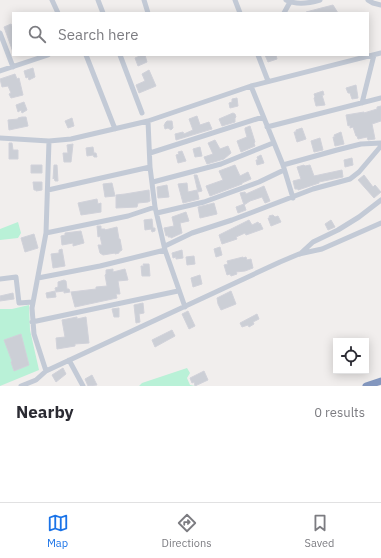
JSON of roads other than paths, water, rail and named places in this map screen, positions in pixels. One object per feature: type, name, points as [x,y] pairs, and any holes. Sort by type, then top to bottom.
[{"type":"highway","points":[[366,386],[381,381]]},
{"type":"street","points":[[52,0],[58,12]]},
{"type":"street","points":[[98,0],[103,12]]},
{"type":"street","points":[[144,0],[148,12]]},
{"type":"street","points":[[235,0],[240,12]]},
{"type":"street","points":[[284,12],[288,1],[309,3],[320,0]]},
{"type":"street","points":[[368,0],[381,5]]},
{"type":"street","points":[[0,33],[13,67]]},
{"type":"street","points":[[0,138],[49,141],[71,139],[148,121],[268,81],[381,53]]},
{"type":"street","points":[[362,103],[374,55]]},
{"type":"street","points":[[0,71],[45,56]]},
{"type":"street","points":[[86,56],[115,129]]},
{"type":"street","points":[[120,56],[142,113]]},
{"type":"street","points":[[258,56],[268,81]]},
{"type":"street","points":[[251,86],[284,168],[293,198]]},
{"type":"street","points":[[267,127],[381,98]]},
{"type":"street","points":[[150,153],[263,117]]},
{"type":"street","points":[[148,121],[150,167],[155,207],[165,248],[178,291],[185,307]]},
{"type":"street","points":[[46,371],[34,334],[32,322],[33,302],[46,233],[49,141]]},
{"type":"street","points":[[153,182],[222,164],[273,143]]},
{"type":"street","points":[[157,213],[204,202],[258,182],[284,168],[337,150],[361,144],[381,143]]},
{"type":"street","points":[[38,278],[100,266],[165,248],[192,233],[293,198],[313,189],[350,179],[359,172],[381,146]]},
{"type":"street","points":[[48,190],[150,167]]},
{"type":"street","points":[[299,254],[313,242],[338,230],[359,217],[381,200]]},
{"type":"street","points":[[46,233],[128,216],[155,207]]},
{"type":"street","points":[[21,386],[36,380],[46,371],[280,262],[299,254],[322,249],[381,223]]},
{"type":"street","points":[[0,279],[16,276],[19,303],[33,302]]},
{"type":"street","points":[[32,322],[178,291]]},
{"type":"street","points":[[69,360],[83,386]]}]
